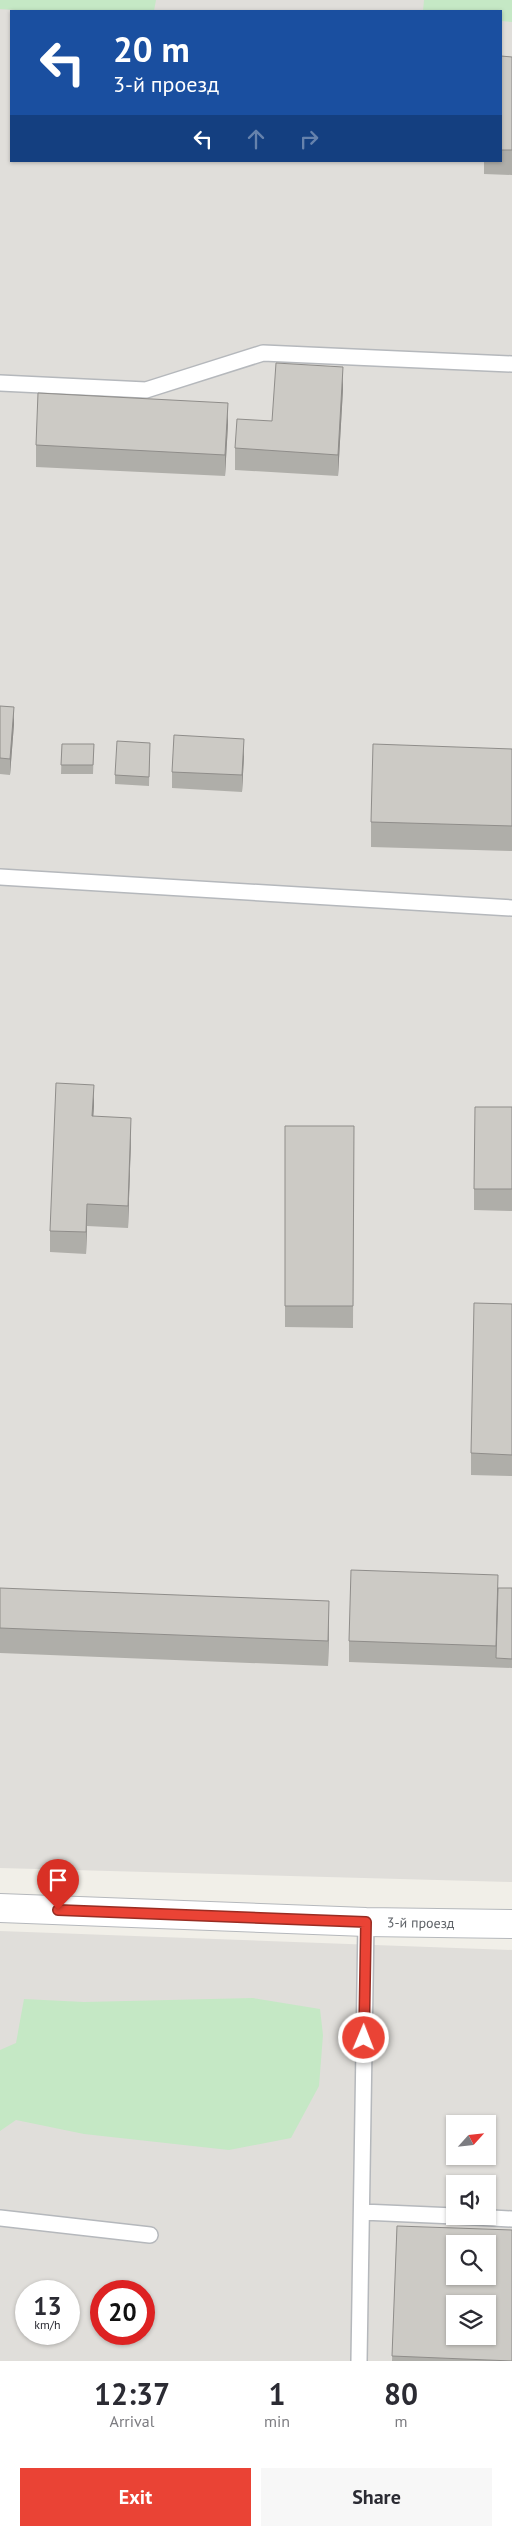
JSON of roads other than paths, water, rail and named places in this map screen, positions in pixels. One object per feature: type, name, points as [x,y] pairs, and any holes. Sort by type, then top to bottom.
[{"type":"street","name":"3-й проезд","points":[[0,1908],[366,1922],[512,1924]]},
{"type":"lane","points":[[0,383],[146,390],[263,353],[512,364]]},
{"type":"lane","points":[[0,877],[512,908]]},
{"type":"lane","points":[[359,2361],[366,1922]]},
{"type":"lane","points":[[362,2212],[446,2216]]},
{"type":"lane","points":[[0,2218],[150,2235]]},
{"type":"lane","points":[[496,2218],[512,2219]]}]
